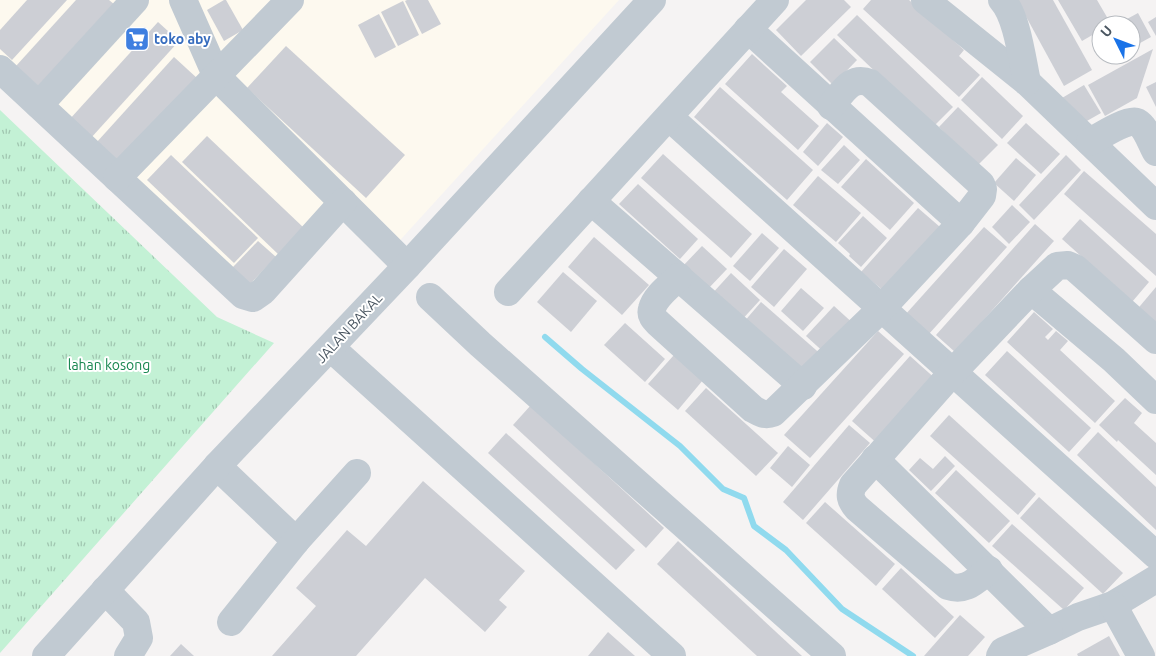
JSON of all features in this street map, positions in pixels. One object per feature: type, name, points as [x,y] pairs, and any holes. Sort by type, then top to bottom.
[{"type":"street","points":[[39,105],[135,0]]},
{"type":"street","points":[[183,0],[217,77],[407,266]]},
{"type":"street","points":[[117,178],[290,0]]},
{"type":"street","name":"JALAN BAKAL","points":[[46,656],[217,466],[331,348],[652,0]]},
{"type":"street","points":[[508,292],[774,0]]},
{"type":"street","points":[[1002,0],[1008,6],[1014,21],[1027,82]]},
{"type":"street","points":[[939,4],[1027,82],[1156,206]]},
{"type":"street","points":[[748,29],[961,223]]},
{"type":"street","points":[[0,69],[243,296],[253,298],[263,291],[344,202]]},
{"type":"street","points":[[679,277],[660,296],[652,308],[652,315],[658,323],[753,409],[767,415],[773,413],[803,386],[881,309],[961,223],[982,196],[983,189],[981,184],[870,83],[862,80],[854,81],[831,106]]},
{"type":"street","points":[[669,117],[1156,555]]},
{"type":"street","points":[[1090,142],[1130,121],[1137,122],[1145,131],[1156,152]]},
{"type":"street","points":[[591,201],[803,386]]},
{"type":"street","points":[[989,570],[967,586],[958,589],[948,586],[857,508],[852,502],[850,492],[853,485],[952,373],[1031,290],[1058,266],[1068,265],[1075,268],[1156,340]]},
{"type":"street","points":[[1031,290],[1114,360],[1156,400]]},
{"type":"street","points":[[430,297],[480,344],[832,656]]},
{"type":"street","points":[[331,348],[663,653]]},
{"type":"street","points":[[875,459],[1049,631]]},
{"type":"street","points":[[217,466],[296,541]]},
{"type":"street","points":[[231,622],[296,541],[356,472]]},
{"type":"street","points":[[1000,656],[1003,651],[1078,617],[1113,605],[1156,579]]},
{"type":"street","points":[[105,590],[136,622],[140,638],[128,656]]},
{"type":"street","points":[[1113,605],[1142,656]]},
{"type":"shaded area","points":[[0,0],[619,0],[392,249],[343,202],[253,298],[0,65]]},
{"type":"green space","name":"lahan kosong","points":[[0,110],[217,317],[274,343],[0,653]]},
{"type":"building","points":[[27,0],[67,0],[12,60],[0,49],[0,30]]},
{"type":"building","points":[[76,0],[109,0],[115,5],[39,87],[16,66]]},
{"type":"building","points":[[226,0],[243,30],[224,41],[207,10]]},
{"type":"building","points":[[428,0],[441,24],[422,34],[405,1]]},
{"type":"building","points":[[806,0],[844,0],[851,7],[801,56],[776,30]]},
{"type":"building","points":[[871,0],[909,0],[964,50],[959,56],[980,75],[959,97],[863,9]]},
{"type":"building","points":[[1017,0],[1053,0],[1092,70],[1064,86]]},
{"type":"building","points":[[1058,0],[1097,0],[1106,15],[1091,15],[1091,36],[1082,41]]},
{"type":"building","points":[[403,1],[419,35],[398,46],[381,12]]},
{"type":"building","points":[[379,14],[396,47],[375,58],[358,25]]},
{"type":"building","points":[[857,15],[953,107],[933,127],[837,35]]},
{"type":"building","points":[[1156,17],[1156,36],[1148,22]]},
{"type":"building","points":[[1141,19],[1151,37],[1141,42]]},
{"type":"building","points":[[158,22],[179,41],[90,139],[69,120]]},
{"type":"building","points":[[834,38],[857,60],[833,85],[810,62]]},
{"type":"building","points":[[286,46],[405,155],[366,198],[247,88]]},
{"type":"building","points":[[1153,49],[1137,98],[1105,116],[1088,85],[1124,65],[1141,65],[1141,56]]},
{"type":"building","points":[[752,54],[787,86],[781,92],[819,126],[798,150],[725,84]]},
{"type":"building","points":[[174,57],[198,79],[120,165],[96,143]]},
{"type":"building","points":[[982,77],[1023,116],[1002,139],[961,100]]},
{"type":"building","points":[[1156,82],[1156,107],[1146,87]]},
{"type":"building","points":[[1084,85],[1101,113],[1078,126],[1062,98]]},
{"type":"building","points":[[720,87],[813,170],[787,200],[694,117]]},
{"type":"building","points":[[958,107],[998,145],[978,165],[939,127]]},
{"type":"building","points":[[827,123],[843,137],[818,166],[803,152]]},
{"type":"building","points":[[1026,123],[1060,154],[1041,174],[1007,143]]},
{"type":"building","points":[[207,136],[304,228],[279,255],[182,162]]},
{"type":"building","points":[[844,145],[860,160],[838,184],[821,170]]},
{"type":"building","points":[[663,154],[752,234],[731,258],[641,178]]},
{"type":"building","points":[[171,155],[258,238],[234,263],[147,180]]},
{"type":"building","points":[[1066,155],[1081,170],[1034,220],[1019,205]]},
{"type":"building","points":[[1016,158],[1036,175],[1014,201],[994,183]]},
{"type":"building","points":[[866,159],[914,203],[890,230],[841,187]]},
{"type":"building","points":[[1084,171],[1156,234],[1156,276],[1064,194]]},
{"type":"building","points":[[818,176],[861,213],[836,242],[793,205]]},
{"type":"building","points":[[638,184],[698,239],[680,259],[619,204]]},
{"type":"building","points":[[1012,205],[1030,222],[1009,244],[992,227]]},
{"type":"building","points":[[918,208],[940,227],[884,291],[861,272]]},
{"type":"building","points":[[863,216],[887,238],[861,267],[838,243]]},
{"type":"building","points":[[1080,219],[1149,282],[1132,302],[1062,239]]},
{"type":"building","points":[[1035,224],[1054,241],[955,352],[936,335]]},
{"type":"building","points":[[984,227],[1007,247],[928,335],[905,315]]},
{"type":"building","points":[[762,233],[779,248],[750,281],[733,266]]},
{"type":"building","points":[[594,237],[649,285],[622,315],[568,267]]},
{"type":"building","points":[[258,241],[276,257],[249,285],[232,268]]},
{"type":"building","points":[[702,246],[727,269],[706,291],[681,268]]},
{"type":"building","points":[[784,249],[807,269],[774,307],[751,287]]},
{"type":"building","points":[[563,272],[597,301],[571,332],[537,302]]},
{"type":"building","points":[[731,273],[760,300],[739,323],[710,296]]},
{"type":"building","points":[[1156,287],[1156,330],[1135,312]]},
{"type":"building","points":[[801,288],[824,308],[803,331],[781,311]]},
{"type":"building","points":[[761,302],[824,357],[805,378],[743,323]]},
{"type":"building","points":[[834,306],[856,326],[828,356],[806,336]]},
{"type":"building","points":[[1034,312],[1053,329],[1045,337],[1048,340],[1056,331],[1068,341],[1060,350],[1115,401],[1095,423],[1007,342]]},
{"type":"building","points":[[625,323],[665,359],[645,382],[604,345]]},
{"type":"building","points":[[878,331],[904,354],[810,458],[784,435]]},
{"type":"building","points":[[1007,351],[1091,428],[1069,452],[985,375]]},
{"type":"building","points":[[674,355],[703,380],[678,410],[648,384]]},
{"type":"building","points":[[910,356],[938,381],[880,446],[852,421]]},
{"type":"building","points":[[706,388],[778,453],[756,476],[685,411]]},
{"type":"building","points":[[1125,398],[1142,413],[1134,423],[1156,443],[1156,475],[1099,425]]},
{"type":"building","points":[[531,405],[664,528],[646,548],[513,425]]},
{"type":"building","points":[[949,415],[1036,494],[1018,515],[930,436]]},
{"type":"building","points":[[849,425],[870,443],[803,520],[783,502]]},
{"type":"building","points":[[1098,432],[1156,487],[1156,530],[1077,455]]},
{"type":"building","points":[[506,433],[635,550],[616,570],[488,453]]},
{"type":"building","points":[[788,446],[810,465],[792,487],[770,468]]},
{"type":"building","points":[[945,456],[955,466],[931,491],[909,470],[920,458],[933,469]]},
{"type":"building","points":[[956,470],[1010,521],[989,543],[935,493]]},
{"type":"building","points":[[423,481],[525,571],[499,600],[507,607],[485,632],[425,578],[356,656],[272,656],[316,606],[296,588],[347,530],[366,546]]},
{"type":"building","points":[[1039,497],[1123,573],[1103,594],[1020,518]]},
{"type":"building","points":[[825,502],[895,564],[876,586],[806,523]]},
{"type":"building","points":[[1012,524],[1084,588],[1064,610],[992,546]]},
{"type":"building","points":[[678,541],[802,656],[757,656],[657,564]]},
{"type":"building","points":[[901,568],[954,617],[935,638],[882,589]]},
{"type":"building","points":[[960,615],[985,637],[968,656],[924,656]]},
{"type":"building","points":[[608,632],[635,656],[588,656]]},
{"type":"building","points":[[1109,636],[1120,656],[1078,656],[1077,654]]},
{"type":"building","points":[[181,644],[194,656],[170,656]]},
{"type":"waterway","points":[[545,337],[582,369],[680,446],[723,489],[744,498],[754,526],[786,550],[842,609],[913,656]]},
{"type":"place","name":"toko aby","points":[[137,39]]}]
